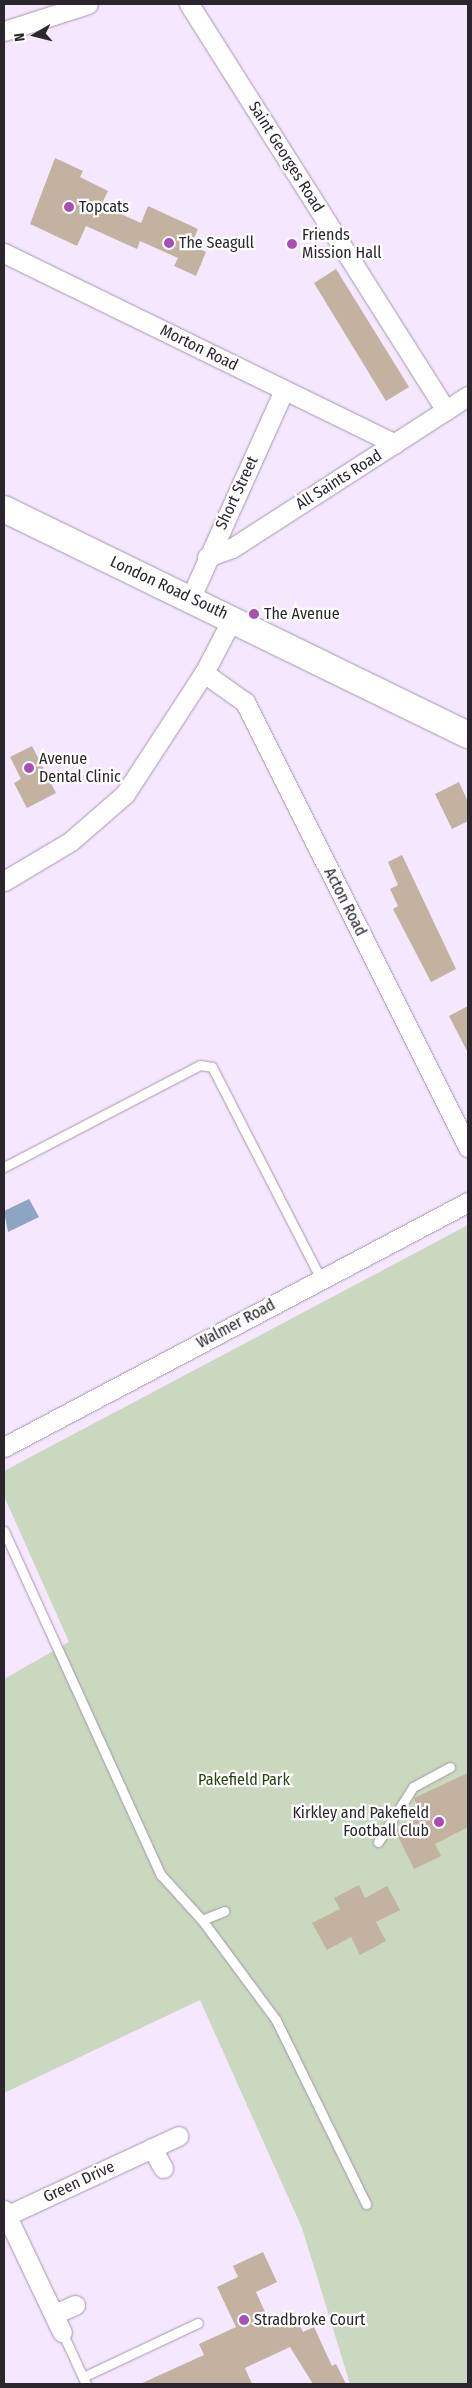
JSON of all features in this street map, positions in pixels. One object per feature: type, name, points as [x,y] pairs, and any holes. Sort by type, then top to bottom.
[{"type":"main road","name":"London Road South","points":[[4,509],[233,617],[468,735]]},
{"type":"street","points":[[4,31],[88,4]]},
{"type":"street","name":"Saint Georges Road","points":[[190,4],[446,411]]},
{"type":"street","name":"Morton Road","points":[[4,253],[395,444]]},
{"type":"street","name":"Short Street","points":[[191,597],[284,390]]},
{"type":"street","name":"All Saints Road","points":[[207,558],[232,548],[468,396]]},
{"type":"street","points":[[4,882],[71,841],[125,794],[204,673],[233,617]]},
{"type":"street","name":"Acton Road","points":[[204,673],[244,702],[468,1146]]},
{"type":"street","name":"Walmer Road","points":[[4,1447],[468,1202]]},
{"type":"street","name":"Green Drive","points":[[62,2332],[5,2213],[178,2136]]},
{"type":"street","points":[[152,2148],[163,2168]]},
{"type":"street","points":[[54,2314],[75,2305]]},
{"type":"lane","points":[[4,1166],[200,1065],[212,1067],[321,1279]]},
{"type":"lane","points":[[4,1531],[160,1875],[202,1920],[276,2020],[366,2204]]},
{"type":"lane","points":[[378,1842],[413,1787],[450,1767]]},
{"type":"lane","points":[[202,1920],[224,1911]]},
{"type":"lane","points":[[62,2332],[85,2381],[198,2323]]},
{"type":"green space","name":"Pakefield Park","points":[[468,1225],[468,2384],[350,2384],[302,2228],[200,2000],[4,2093],[4,1679],[69,1642],[4,1496],[4,1471]]},
{"type":"water","points":[[29,1199],[39,1217],[8,1232],[4,1211]]},
{"type":"building","points":[[55,158],[83,171],[80,177],[108,191],[101,205],[141,223],[148,206],[198,229],[191,245],[206,252],[196,276],[174,266],[178,258],[140,241],[137,249],[86,226],[77,246],[30,224]]},
{"type":"building","points":[[336,269],[409,387],[386,401],[314,283]]},
{"type":"building","name":"Avenue Dental Clinic","points":[[32,746],[56,793],[27,808],[14,783],[21,779],[10,757]]},
{"type":"building","points":[[459,782],[468,802],[468,821],[452,829],[435,794]]},
{"type":"building","points":[[402,855],[456,969],[431,982],[393,909],[398,906],[390,889],[398,885],[388,862]]},
{"type":"building","points":[[468,1006],[468,1053],[449,1016]]},
{"type":"building","name":"Kirkley and Pakefield Football Club","points":[[468,1773],[468,1827],[435,1844],[441,1856],[414,1869],[395,1830],[421,1817],[414,1798]]},
{"type":"building","points":[[359,1885],[365,1898],[387,1886],[400,1910],[376,1922],[386,1941],[360,1955],[351,1937],[327,1950],[312,1923],[340,1909],[334,1898]]},
{"type":"building","name":"Stradbroke Court","points":[[263,2252],[277,2282],[256,2292],[270,2323],[294,2312],[303,2332],[314,2327],[332,2366],[336,2364],[346,2384],[313,2384],[290,2347],[245,2368],[252,2384],[140,2384],[204,2355],[199,2344],[236,2327],[217,2287],[238,2277],[233,2266]]},
{"type":"place","name":"Topcats","points":[[69,207]]},
{"type":"place","name":"The Seagull","points":[[169,243]]},
{"type":"place","name":"Friends Mission Hall","points":[[292,244]]},
{"type":"place","name":"The Avenue","points":[[254,614]]},
{"type":"place","name":"Avenue Dental Clinic","points":[[29,768]]},
{"type":"place","name":"Kirkley and Pakefield Football Club","points":[[439,1822]]},
{"type":"place","name":"Stradbroke Court","points":[[244,2320]]}]
